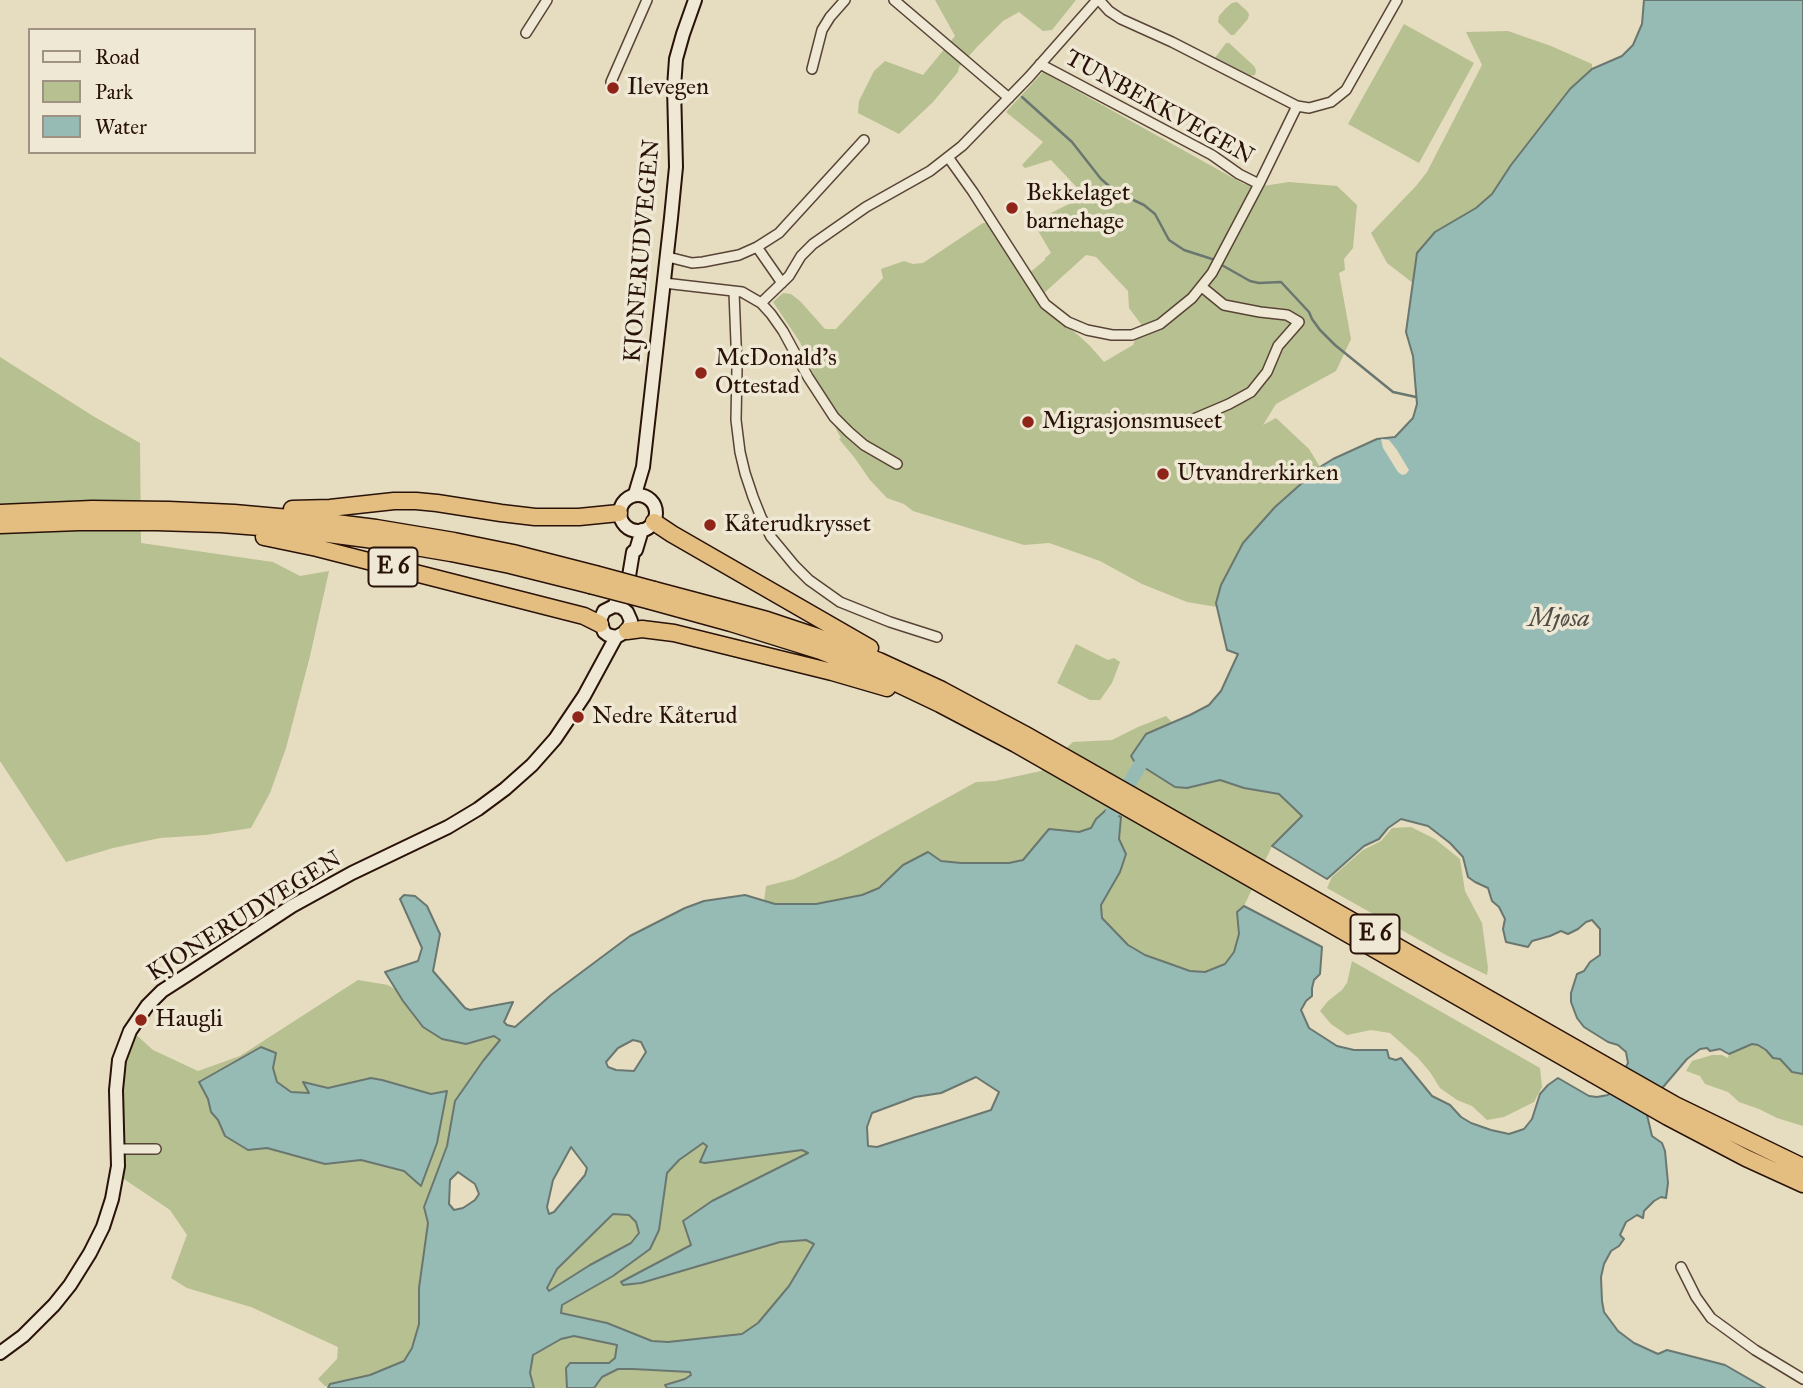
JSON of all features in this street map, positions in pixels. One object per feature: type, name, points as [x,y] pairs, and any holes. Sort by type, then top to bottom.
[{"type":"highway","name":"E 6","points":[[234,513],[269,508],[330,508],[416,501],[535,517],[619,513]]},
{"type":"highway","name":"E 6","points":[[0,513],[131,509],[234,513],[325,521],[414,534],[513,553],[592,580]]},
{"type":"highway","name":"E 6","points":[[182,523],[298,543],[584,616],[612,631],[654,630],[674,633],[941,697]]},
{"type":"highway","name":"E 6","points":[[0,525],[182,523],[272,528],[387,542],[592,580],[734,611],[815,636],[879,661],[941,697],[1024,734],[1100,785],[1671,1111],[1746,1158],[1803,1184]]},
{"type":"highway","name":"E 6","points":[[648,526],[672,534],[889,658],[941,697]]},
{"type":"highway","name":"E 6","points":[[1671,1111],[1803,1167]]},
{"type":"main road","name":"KJONERUDVEGEN","points":[[633,552],[656,509],[653,502],[640,495],[676,167],[674,87],[677,59],[695,0]]},
{"type":"main road","points":[[619,513],[625,499],[640,495]]},
{"type":"main road","name":"KJONERUDVEGEN","points":[[0,1353],[46,1315],[70,1285],[103,1227],[112,1199],[118,1149],[116,1090],[119,1060],[130,1031],[147,1006],[162,992],[292,906],[352,873],[448,827],[492,798],[532,765],[555,739],[578,706],[598,670],[612,631],[631,621],[627,612],[633,552],[628,528],[620,519],[619,513]]},
{"type":"main road","points":[[628,528],[635,531],[648,526]]},
{"type":"main road","name":"KJONERUDVEGEN","points":[[612,631],[601,617],[604,611],[614,606],[628,582]]},
{"type":"main road","points":[[614,606],[627,612]]},
{"type":"street","points":[[526,33],[547,0]]},
{"type":"street","points":[[611,82],[647,0]]},
{"type":"street","points":[[812,69],[822,30],[845,0]]},
{"type":"street","points":[[894,0],[1009,98]]},
{"type":"street","points":[[1098,0],[1121,19],[1297,106],[1309,108],[1340,97],[1346,90],[1397,0]]},
{"type":"street","name":"TUNBEKKVEGEN","points":[[761,303],[789,276],[801,256],[813,244],[852,216],[930,171],[962,146],[1098,0]]},
{"type":"street","name":"TUNBEKKVEGEN","points":[[1040,64],[1212,155],[1259,184]]},
{"type":"street","name":"TUNBEKKVEGEN","points":[[947,158],[973,192],[1039,296],[1052,310],[1068,322],[1087,330],[1112,335],[1132,335],[1160,324],[1202,287],[1259,184],[1297,106]]},
{"type":"street","points":[[668,257],[692,263],[703,262],[732,257],[757,247],[779,233],[864,140]]},
{"type":"street","points":[[757,247],[782,283]]},
{"type":"street","points":[[664,283],[742,292],[761,303],[783,331],[834,417],[864,446],[897,464]]},
{"type":"street","points":[[1182,424],[1251,392],[1268,372],[1278,346],[1299,321],[1287,315],[1224,304],[1202,287]]},
{"type":"street","points":[[734,292],[736,420],[740,452],[757,507],[771,537],[802,573],[840,602],[937,637]]},
{"type":"street","points":[[118,1149],[156,1149]]},
{"type":"street","points":[[1681,1267],[1696,1297],[1711,1318],[1755,1350],[1803,1379]]},
{"type":"green space","points":[[935,0],[1076,0],[1052,30],[1043,31],[1019,12],[1003,21],[959,67],[958,72],[933,102],[899,134],[858,113],[859,101],[874,71],[885,61],[923,75],[955,36]]},
{"type":"green space","points":[[1237,2],[1249,14],[1248,19],[1231,35],[1218,22],[1219,16],[1232,3]]},
{"type":"green space","points":[[1404,24],[1474,63],[1419,163],[1348,124]]},
{"type":"green space","points":[[1508,31],[1592,64],[1592,69],[1570,89],[1492,194],[1476,208],[1435,232],[1418,253],[1413,283],[1387,263],[1371,233],[1427,172],[1482,65],[1466,32]]},
{"type":"green space","points":[[1226,43],[1254,66],[1255,75],[1249,76],[1216,60]]},
{"type":"green space","points":[[1043,72],[1244,184],[1263,186],[1289,182],[1337,186],[1357,205],[1353,248],[1344,259],[1345,270],[1339,273],[1351,339],[1336,371],[1276,404],[1263,425],[1276,418],[1309,449],[1320,467],[1275,507],[1217,607],[1187,602],[1142,584],[1100,561],[1049,543],[1024,545],[913,511],[904,504],[887,498],[839,439],[841,438],[800,342],[773,302],[783,293],[791,294],[825,329],[836,329],[883,278],[881,269],[904,261],[923,263],[983,223],[988,223],[1039,304],[1078,335],[1104,362],[1133,345],[1141,324],[1129,308],[1128,291],[1096,257],[1086,255],[1043,294],[1028,274],[1051,253],[1033,222],[1085,196],[1051,160],[1025,168],[1022,165],[1043,142],[1006,112]]},
{"type":"green space","points":[[0,357],[140,443],[141,543],[273,562],[300,576],[329,571],[286,748],[270,793],[251,828],[160,838],[66,862],[0,761]]},
{"type":"green space","points":[[1076,644],[1108,660],[1114,658],[1120,662],[1112,683],[1100,700],[1090,700],[1057,683]]},
{"type":"green space","points":[[1166,716],[1173,723],[1146,734],[1134,761],[1175,787],[1187,788],[1220,780],[1244,788],[1279,794],[1303,816],[1272,846],[1244,906],[1237,912],[1239,934],[1234,952],[1225,964],[1205,972],[1190,971],[1145,955],[1128,945],[1102,918],[1101,905],[1120,872],[1126,854],[1119,839],[1121,817],[1096,819],[1091,828],[1079,832],[1049,829],[1023,860],[1009,863],[941,861],[903,865],[879,888],[862,895],[816,904],[775,904],[764,901],[766,886],[794,879],[840,857],[976,782],[995,781],[1041,771],[1073,742],[1112,740]]},
{"type":"green space","points":[[1411,827],[1435,839],[1460,859],[1465,891],[1482,923],[1487,975],[1327,888],[1332,877],[1363,850],[1381,841],[1392,828]]},
{"type":"green space","points":[[1352,961],[1540,1068],[1542,1087],[1534,1102],[1504,1117],[1487,1120],[1472,1106],[1457,1100],[1440,1088],[1418,1058],[1390,1033],[1371,1030],[1347,1035],[1331,1024],[1320,1011],[1347,983]]},
{"type":"green space","points":[[358,980],[388,985],[396,990],[403,1001],[466,1044],[494,1036],[501,1040],[455,1101],[447,1146],[424,1207],[428,1223],[419,1288],[419,1324],[412,1348],[404,1361],[370,1375],[325,1386],[318,1379],[337,1359],[338,1347],[251,1307],[187,1288],[171,1278],[187,1235],[170,1210],[118,1175],[120,1057],[132,1031],[153,1050],[198,1071],[240,1056]],"holes":[[[273,1068],[277,1082],[291,1092],[309,1094],[304,1082],[328,1088],[371,1078],[431,1094],[421,1185],[404,1171],[361,1160],[325,1164],[267,1148],[248,1150],[225,1136],[199,1082]]]},
{"type":"green space","points":[[1752,1044],[1758,1045],[1773,1058],[1780,1058],[1786,1066],[1803,1074],[1803,1126],[1739,1102],[1728,1092],[1705,1084],[1700,1076],[1686,1071],[1692,1061],[1712,1055],[1728,1058],[1729,1054]]},
{"type":"green space","points":[[703,1143],[707,1146],[701,1162],[802,1150],[809,1154],[712,1201],[683,1221],[691,1245],[621,1282],[623,1285],[641,1283],[780,1242],[806,1240],[815,1244],[789,1286],[758,1323],[742,1335],[668,1342],[652,1341],[607,1323],[560,1312],[562,1306],[650,1249],[667,1173],[679,1160]]},
{"type":"green space","points":[[614,1214],[629,1215],[636,1222],[639,1233],[631,1243],[549,1291],[546,1288],[557,1269]]},
{"type":"green space","points":[[574,1336],[617,1345],[615,1359],[609,1363],[569,1363],[566,1368],[566,1388],[534,1388],[530,1373],[533,1355],[561,1339]]},
{"type":"green space","points":[[618,1369],[690,1372],[691,1375],[665,1384],[667,1388],[594,1388],[602,1377]]},
{"type":"water","name":"Mjøsa","points":[[1644,0],[1803,0],[1803,1074],[1792,1072],[1780,1059],[1773,1058],[1766,1050],[1752,1044],[1729,1054],[1720,1049],[1700,1049],[1687,1059],[1658,1093],[1647,1115],[1652,1136],[1662,1143],[1665,1151],[1668,1183],[1666,1198],[1661,1197],[1654,1201],[1644,1211],[1643,1218],[1637,1215],[1626,1222],[1620,1235],[1624,1239],[1611,1251],[1601,1277],[1604,1312],[1618,1331],[1634,1343],[1658,1354],[1667,1350],[1725,1365],[1765,1388],[667,1388],[665,1385],[685,1379],[691,1375],[690,1372],[618,1369],[602,1377],[594,1388],[567,1388],[566,1368],[570,1363],[609,1363],[615,1358],[617,1345],[574,1336],[561,1339],[533,1355],[530,1373],[534,1388],[328,1388],[330,1384],[370,1375],[404,1361],[412,1348],[419,1324],[419,1288],[428,1223],[424,1207],[447,1146],[455,1101],[500,1040],[494,1036],[466,1044],[442,1039],[423,1027],[403,1001],[385,972],[418,961],[422,948],[400,899],[404,895],[415,896],[427,906],[440,934],[433,971],[465,1008],[470,1010],[513,1002],[504,1022],[515,1027],[551,995],[630,936],[704,901],[745,895],[775,904],[816,904],[862,895],[879,888],[903,865],[928,852],[941,861],[961,863],[1009,863],[1023,860],[1049,829],[1079,832],[1091,828],[1106,810],[1121,817],[1119,839],[1126,854],[1120,872],[1101,905],[1102,918],[1128,945],[1145,955],[1190,971],[1205,972],[1225,964],[1234,952],[1239,934],[1237,912],[1244,906],[1322,947],[1320,974],[1314,980],[1312,996],[1301,1010],[1309,1028],[1337,1046],[1354,1050],[1387,1050],[1389,1058],[1401,1058],[1432,1096],[1450,1105],[1471,1123],[1509,1134],[1524,1129],[1532,1119],[1540,1094],[1558,1078],[1589,1096],[1608,1095],[1628,1063],[1626,1052],[1584,1027],[1571,1002],[1577,974],[1584,971],[1590,962],[1600,955],[1600,929],[1592,920],[1568,934],[1561,931],[1532,941],[1528,947],[1506,942],[1503,929],[1505,919],[1499,907],[1492,901],[1488,888],[1468,877],[1463,857],[1428,826],[1401,819],[1379,839],[1364,846],[1327,879],[1272,846],[1302,816],[1279,794],[1244,788],[1220,780],[1187,788],[1175,787],[1134,761],[1131,756],[1146,734],[1209,705],[1221,691],[1238,654],[1227,650],[1216,603],[1221,585],[1243,543],[1275,507],[1320,467],[1377,439],[1395,437],[1413,418],[1417,404],[1413,356],[1406,332],[1417,253],[1435,232],[1476,208],[1492,194],[1570,89],[1592,69],[1622,56],[1633,45],[1642,24]],"holes":[[[633,1040],[641,1042],[646,1052],[634,1071],[616,1070],[608,1067],[606,1062],[618,1048]],[[976,1077],[999,1092],[991,1110],[877,1147],[868,1146],[867,1127],[872,1113],[915,1097],[941,1093]],[[703,1143],[707,1146],[700,1162],[705,1163],[802,1150],[808,1153],[712,1201],[683,1221],[691,1245],[621,1282],[623,1285],[641,1283],[780,1242],[806,1240],[814,1244],[789,1286],[758,1323],[742,1334],[668,1342],[652,1341],[607,1323],[561,1313],[562,1305],[613,1276],[650,1249],[659,1230],[667,1173],[679,1160]],[[571,1147],[587,1168],[585,1175],[554,1212],[549,1214],[547,1207],[553,1180]],[[458,1172],[475,1184],[479,1194],[463,1208],[454,1210],[449,1204],[450,1180]],[[613,1214],[629,1215],[636,1222],[639,1233],[631,1243],[549,1291],[547,1288],[557,1269]]]},
{"type":"water","points":[[261,1047],[276,1053],[273,1068],[277,1082],[291,1092],[309,1093],[303,1082],[328,1088],[371,1078],[431,1094],[447,1091],[437,1143],[421,1186],[404,1171],[361,1160],[325,1164],[267,1148],[248,1150],[225,1136],[211,1112],[199,1082]]},
{"type":"pier","points":[[1381,439],[1389,440],[1397,450],[1409,470],[1406,474],[1398,472],[1383,448]]},
{"type":"waterway","points":[[1022,97],[1072,142],[1101,179],[1116,192],[1144,205],[1155,214],[1169,240],[1184,250],[1215,260]]},
{"type":"waterway","points":[[1220,264],[1250,281],[1281,282],[1335,345],[1393,392],[1416,397]]},
{"type":"waterway","points":[[1112,813],[1140,765]]},
{"type":"place","name":"Ilevegen","points":[[613,88]]},
{"type":"place","name":"Bekkelaget barnehage","points":[[1012,208]]},
{"type":"place","name":"McDonald's Ottestad","points":[[701,373]]},
{"type":"place","name":"Migrasjonsmuseet","points":[[1028,422]]},
{"type":"place","name":"Utvandrerkirken","points":[[1163,474]]},
{"type":"place","name":"Kåterudkrysset","points":[[710,525]]},
{"type":"place","name":"Nedre Kåterud","points":[[578,717]]},
{"type":"place","name":"Haugli","points":[[141,1020]]}]
